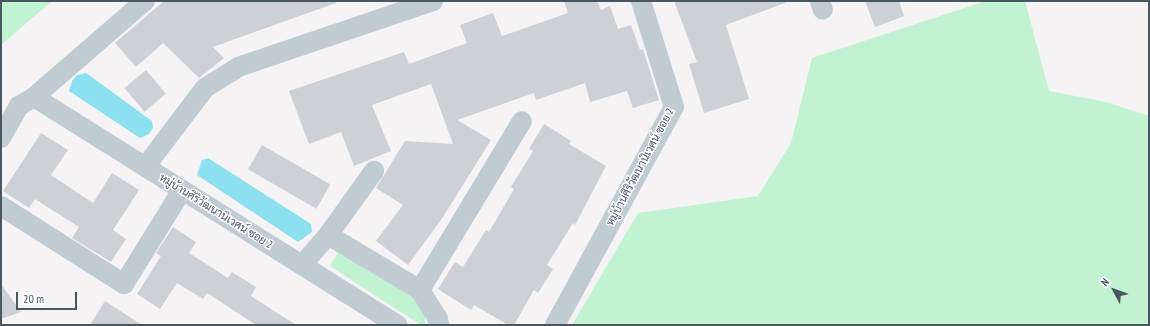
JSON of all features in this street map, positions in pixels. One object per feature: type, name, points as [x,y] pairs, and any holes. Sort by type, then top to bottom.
[{"type":"street","points":[[1,138],[19,106],[34,97],[145,1]]},
{"type":"street","points":[[145,167],[205,88],[238,67],[433,1]]},
{"type":"street","name":"หมู่บ้านศิริวัฒนานิเวศน์ ซอย 2","points":[[555,325],[674,107],[641,1]]},
{"type":"street","name":"หมู่บ้านศิริวัฒนานิเวศน์ ซอย 2","points":[[34,97],[398,325]]},
{"type":"street","points":[[420,290],[522,121]]},
{"type":"street","points":[[302,265],[328,235],[374,170]]},
{"type":"street","points":[[1,206],[124,284],[182,190]]},
{"type":"street","points":[[328,235],[420,290],[438,319],[439,325]]},
{"type":"green space","points":[[1,1],[52,1],[1,45]]},
{"type":"green space","points":[[986,1],[1025,1],[1049,91],[1106,102],[1149,116],[1149,325],[572,325],[638,213],[758,196],[791,143],[812,58]]},
{"type":"green space","points":[[339,251],[425,305],[425,325],[421,325],[330,266]]},
{"type":"water","points":[[86,73],[152,121],[153,128],[149,134],[140,138],[69,91],[72,81],[77,75]]},
{"type":"water","points":[[208,158],[311,224],[312,232],[298,242],[197,175],[202,160]]},
{"type":"building","points":[[164,1],[336,1],[336,3],[213,47],[224,58],[199,78],[163,43],[136,67],[115,43]]},
{"type":"building","points":[[564,1],[597,1],[601,10],[610,6],[618,29],[631,25],[640,50],[643,49],[659,100],[633,108],[627,91],[590,102],[585,83],[536,100],[534,93],[457,120],[491,140],[443,217],[408,265],[376,241],[403,205],[376,188],[405,141],[453,144],[431,84],[372,105],[391,151],[354,166],[341,132],[309,144],[289,91],[404,52],[409,64],[467,43],[460,25],[493,13],[502,36],[568,13]]},
{"type":"building","points":[[674,1],[785,1],[785,3],[726,25],[749,99],[704,113],[689,64],[697,62]]},
{"type":"building","points":[[865,1],[899,1],[904,16],[875,27]]},
{"type":"building","points":[[146,70],[166,94],[144,112],[125,88]]},
{"type":"building","points":[[544,124],[571,141],[569,144],[606,166],[575,225],[573,223],[547,265],[553,269],[538,293],[534,290],[514,325],[508,325],[474,305],[471,310],[438,289],[455,262],[463,267],[486,230],[489,232],[514,189],[511,187],[533,151],[529,149]]},
{"type":"building","points":[[41,133],[68,150],[51,175],[93,203],[112,173],[139,190],[113,230],[126,239],[111,262],[72,238],[79,227],[35,199],[29,208],[3,191]]},
{"type":"building","points":[[262,145],[330,184],[316,209],[248,169]]},
{"type":"building","points":[[173,227],[196,242],[189,253],[228,278],[232,272],[256,287],[251,296],[296,325],[256,325],[207,293],[203,299],[177,283],[160,309],[137,294],[161,256],[156,253]]},
{"type":"building","points":[[1,284],[21,312],[1,319]]},
{"type":"building","points":[[105,301],[142,325],[90,325]]}]
